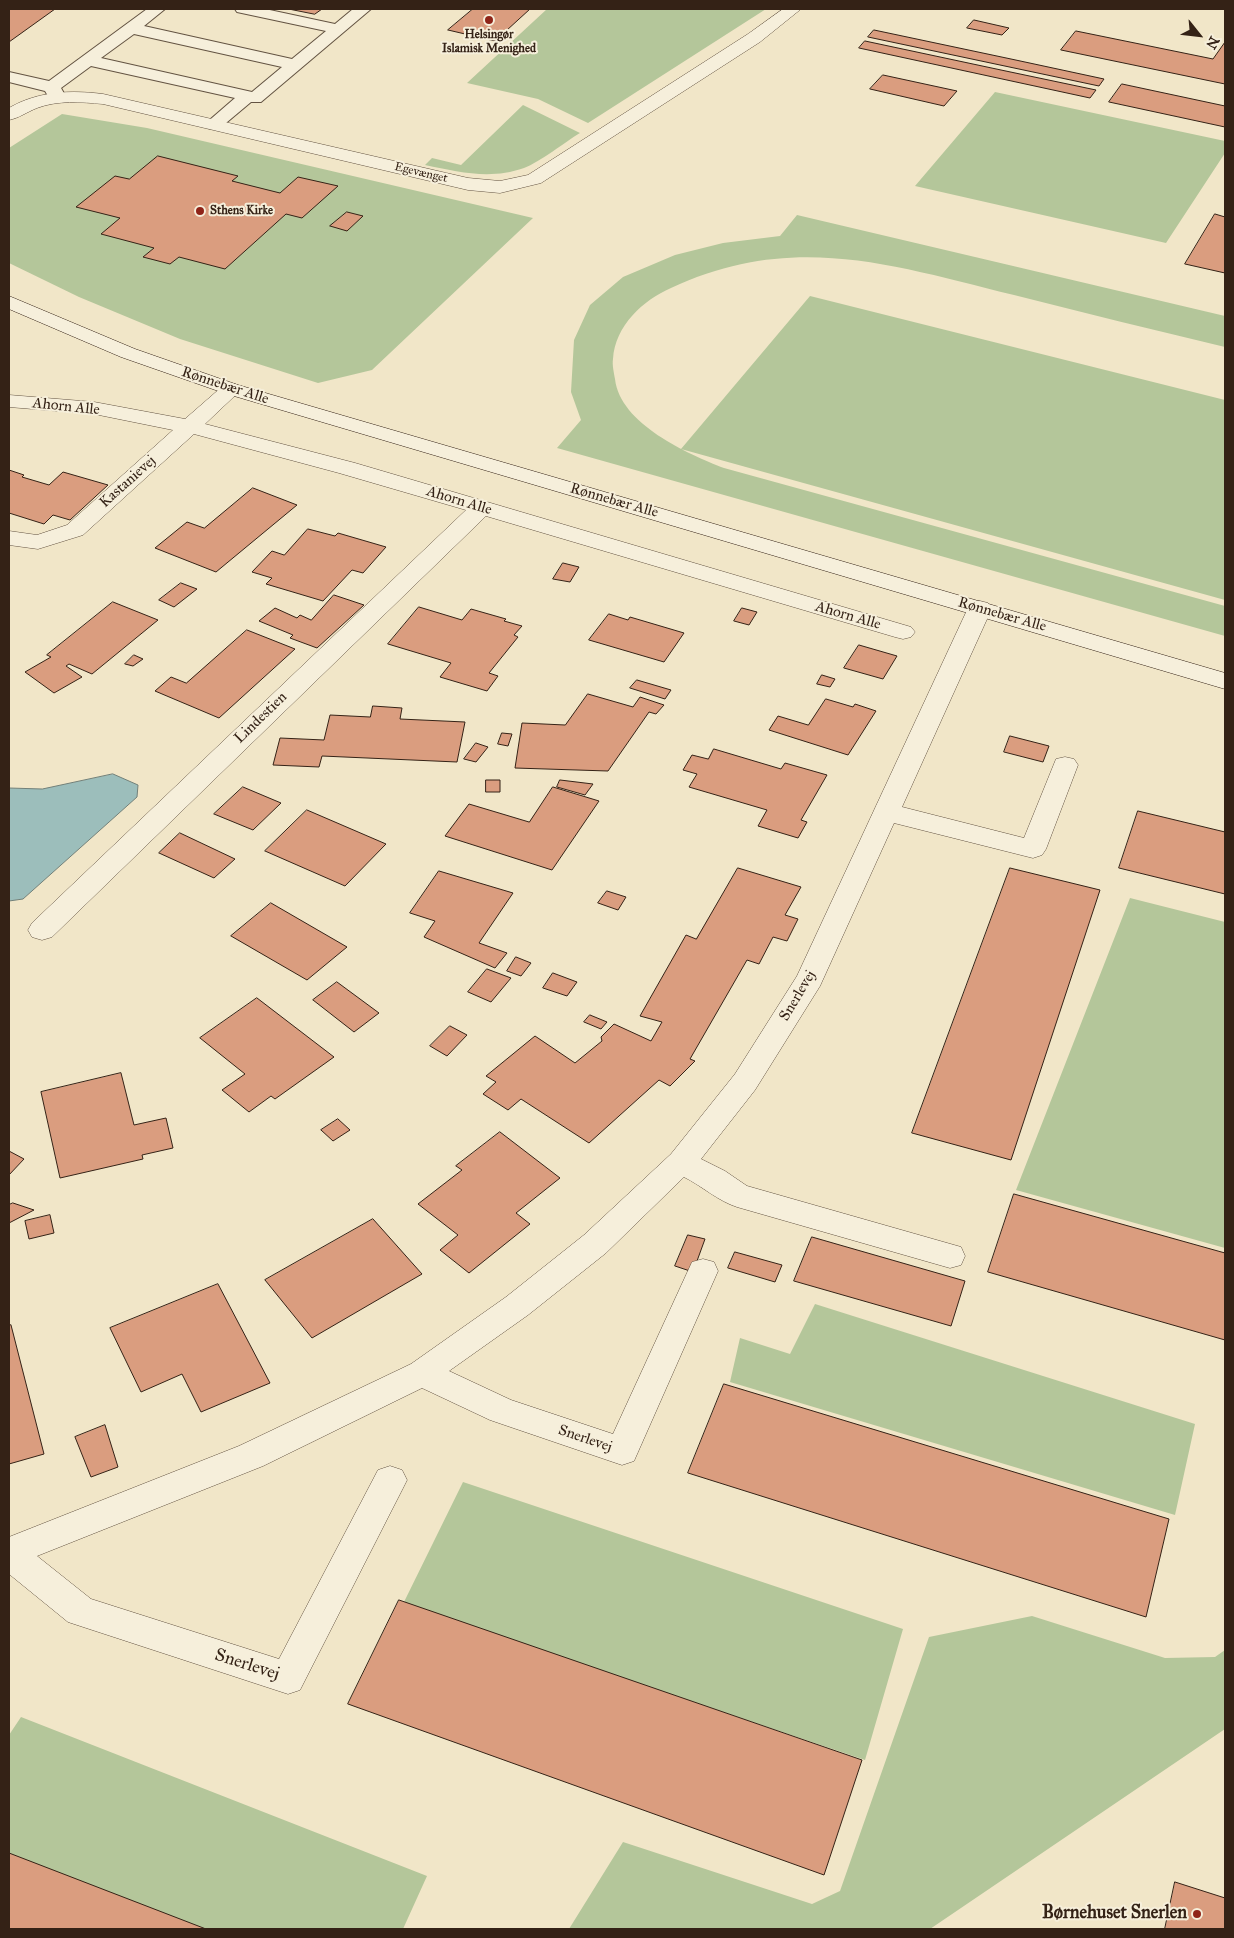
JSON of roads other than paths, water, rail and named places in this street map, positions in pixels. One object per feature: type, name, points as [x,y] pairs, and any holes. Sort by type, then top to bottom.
[{"type":"street","name":"Egevænget","points":[[9,115],[54,92],[83,96],[214,124],[468,184],[500,187],[534,179],[754,38],[793,9]]},
{"type":"street","name":"Rønnebær Alle","points":[[9,302],[128,353],[231,388],[1225,681]]},
{"type":"street","name":"Kastanievej","points":[[9,538],[38,542],[75,530],[231,388]]},
{"type":"street","name":"Ahorn Alle","points":[[9,402],[94,408],[189,426],[347,468],[903,632]]},
{"type":"street","name":"Lindestien","points":[[42,930],[480,508]]},
{"type":"street","name":"Snerlevej","points":[[390,1480],[288,1678],[80,1611],[9,1553],[251,1456],[422,1373],[517,1306],[596,1244],[681,1162],[745,1082],[810,980],[980,608]]},
{"type":"street","points":[[886,812],[1033,849],[1065,765]]},
{"type":"street","points":[[681,1162],[714,1178],[738,1195],[950,1256]]},
{"type":"street","name":"Snerlevej","points":[[422,1373],[501,1410],[622,1451],[703,1271]]},
{"type":"lane","points":[[9,77],[54,92],[88,60],[156,9]]},
{"type":"lane","points":[[242,9],[338,29]]},
{"type":"lane","points":[[88,60],[255,98],[363,9]]},
{"type":"lane","points":[[130,28],[295,65]]},
{"type":"lane","points":[[214,124],[248,96]]},
{"type":"water","points":[[113,774],[138,785],[137,797],[23,899],[9,901],[9,788],[42,789]]},
{"type":"place","name":"Helsingør Islamisk Menighed","points":[[489,20]]},
{"type":"place","name":"Sthens Kirke","points":[[200,211]]},
{"type":"place","name":"Børnehuset Snerlen","points":[[1197,1914]]}]
